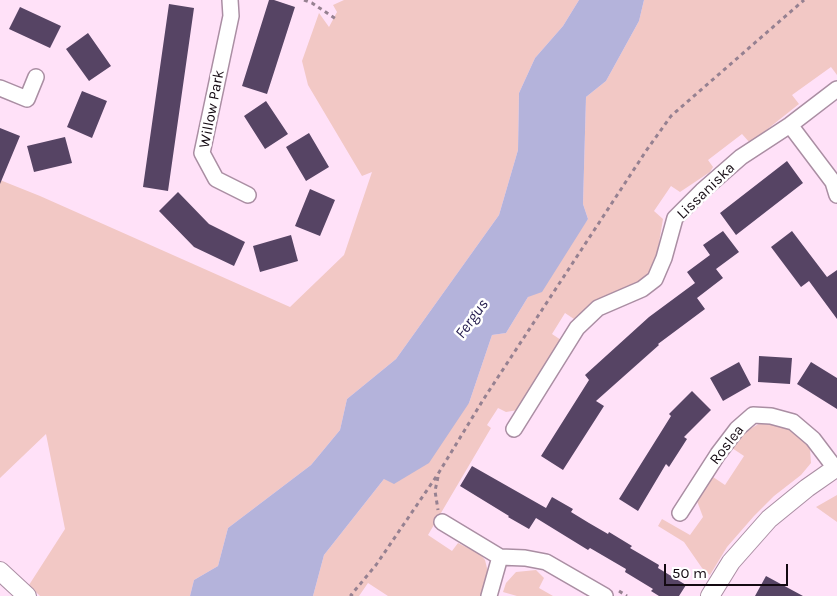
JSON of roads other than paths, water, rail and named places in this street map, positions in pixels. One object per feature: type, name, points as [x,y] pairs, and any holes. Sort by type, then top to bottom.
[{"type":"street","name":"Willow Park","points":[[230,0],[231,16],[202,153],[216,179],[248,195]]},
{"type":"street","points":[[0,88],[27,98],[36,77]]},
{"type":"street","name":"Lissaniska","points":[[514,429],[577,328],[598,308],[642,289],[655,279],[664,258],[675,218],[702,190],[741,157],[790,125],[837,89]]},
{"type":"street","points":[[790,125],[833,182],[837,195]]},
{"type":"street","name":"Roslea","points":[[680,513],[718,454],[737,429],[753,415],[772,416],[793,422],[812,439],[836,467]]},
{"type":"street","points":[[710,596],[731,562],[769,518],[836,467]]},
{"type":"street","points":[[442,522],[500,557],[525,558],[546,562],[605,596]]},
{"type":"street","points":[[489,596],[500,557]]},
{"type":"street","points":[[0,571],[27,596]]},
{"type":"water","name":"Fergus","points":[[579,0],[644,0],[639,21],[606,81],[586,97],[583,204],[588,219],[542,292],[528,297],[506,333],[492,335],[469,403],[429,463],[394,484],[384,479],[324,555],[313,596],[190,596],[194,580],[218,566],[228,528],[311,465],[340,430],[347,399],[396,359],[499,215],[518,150],[519,93],[535,58],[563,26]]}]
